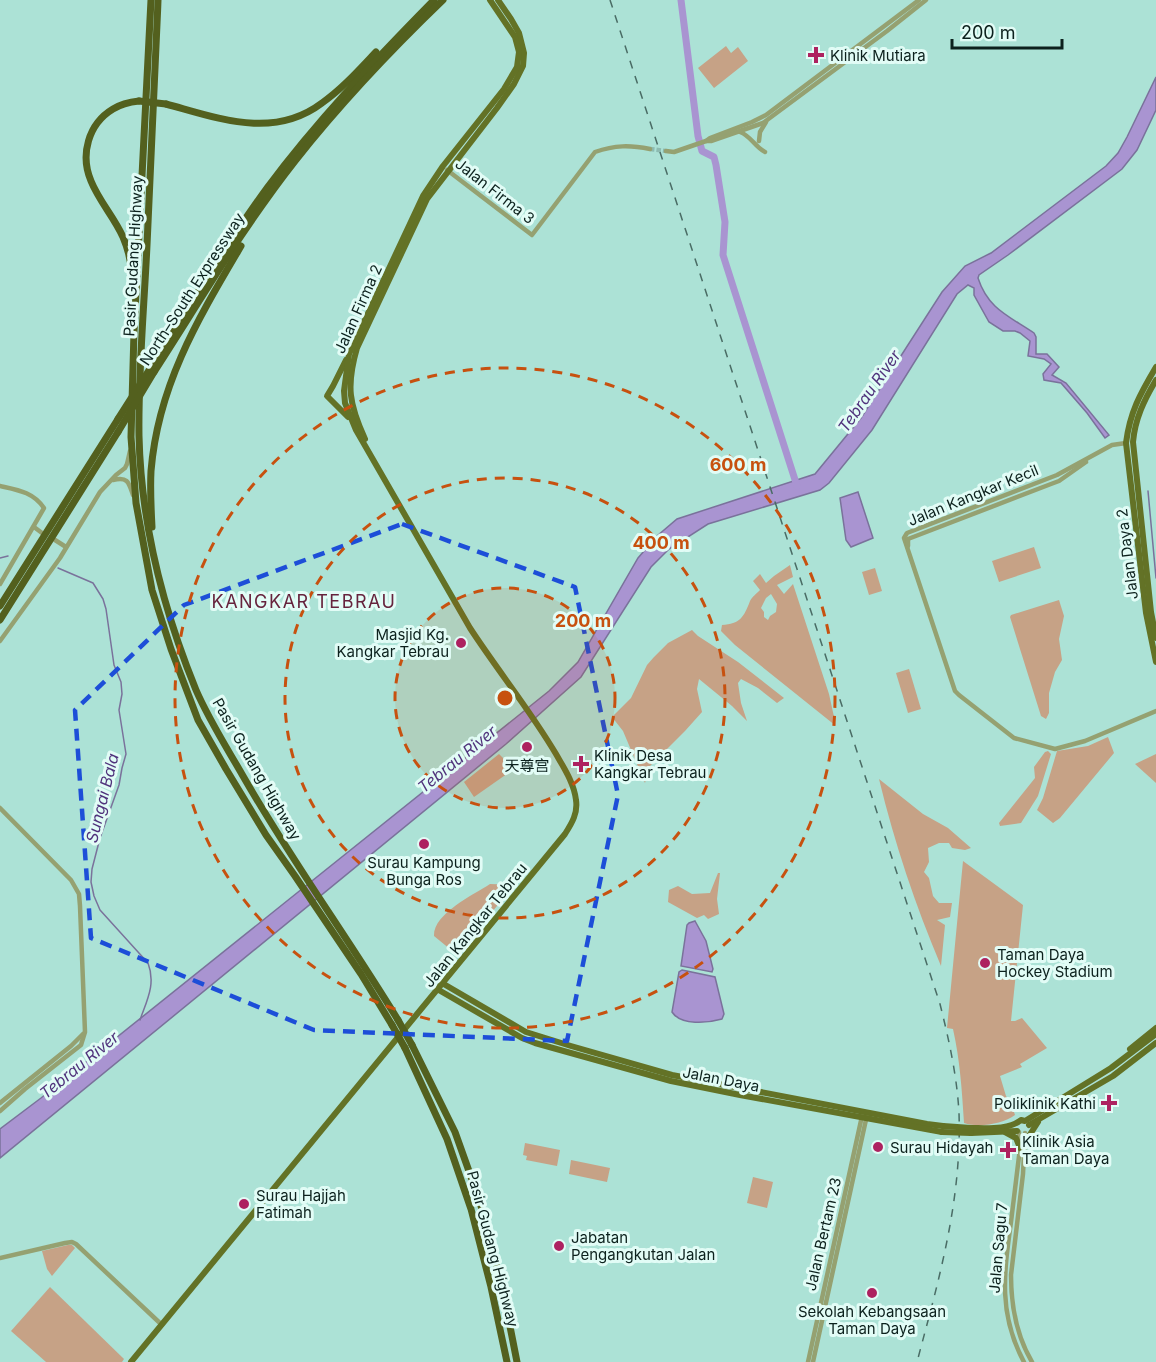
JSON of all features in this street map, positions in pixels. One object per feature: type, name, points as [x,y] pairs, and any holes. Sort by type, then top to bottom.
[{"type":"highway","name":"Pasir Gudang Highway","points":[[151,0],[134,332],[131,437],[136,503],[148,569],[161,620],[198,720],[266,835],[295,876],[325,912]]},
{"type":"highway","name":"Pasir Gudang Highway","points":[[158,0],[139,438],[143,492],[166,608],[207,714],[325,912],[395,1022],[455,1132],[480,1202],[502,1286],[517,1362]]},
{"type":"highway","name":"North–South Expressway","points":[[0,606],[154,361],[267,189],[346,92],[434,0]]},
{"type":"highway","name":"North–South Expressway","points":[[0,620],[154,372],[251,222],[296,160],[344,102],[443,0]]},
{"type":"highway","points":[[134,332],[133,280],[129,253],[119,228],[88,172],[87,144],[93,129],[103,117],[120,105],[139,101],[166,104],[244,123],[273,123],[295,117],[322,104],[408,21],[416,18]]},
{"type":"highway","points":[[152,546],[151,473],[158,427],[169,383],[195,326],[251,228],[251,222]]},
{"type":"highway","name":"Pasir Gudang Highway","points":[[408,1046],[447,1139],[471,1209],[507,1362]]},
{"type":"main road","name":"Jalan Firma 2","points":[[376,465],[355,417],[350,389],[351,367],[357,348],[427,199],[517,67],[519,52],[515,37],[490,0]]},
{"type":"main road","name":"Jalan Firma 2","points":[[376,465],[350,419],[345,403],[348,354],[423,196],[514,84],[523,66],[524,52],[519,33],[498,0]]},
{"type":"main road","points":[[348,354],[327,396],[350,419]]},
{"type":"main road","name":"Jalan Daya 2","points":[[1156,367],[1139,396],[1129,425],[1126,443],[1146,613],[1156,662]]},
{"type":"main road","name":"Jalan Daya 2","points":[[1156,380],[1141,408],[1133,442],[1151,612],[1156,638]]},
{"type":"main road","name":"Jalan Kangkar Tebrau","points":[[131,1362],[565,834],[575,817],[577,801],[566,771],[525,706],[470,628],[376,465]]},
{"type":"main road","points":[[451,972],[449,980],[452,989]]},
{"type":"main road","name":"Jalan Daya","points":[[442,982],[526,1032],[537,1036],[672,1075],[865,1115]]},
{"type":"main road","name":"Jalan Daya","points":[[437,989],[519,1037],[671,1081],[942,1129],[1020,1130]]},
{"type":"main road","points":[[427,1002],[436,996],[447,995]]},
{"type":"main road","points":[[502,1027],[489,1015],[511,1023]]},
{"type":"main road","points":[[1027,1123],[1029,1130],[1020,1130],[1021,1120],[1027,1123],[1040,1119],[1113,1076],[1146,1051],[1155,1040]]},
{"type":"main road","points":[[1111,1068],[1114,1061],[1155,1040]]},
{"type":"main road","points":[[1027,1123],[1155,1040]]},
{"type":"main road","points":[[1004,1131],[1016,1138],[1022,1147],[1040,1119]]},
{"type":"main road","name":"Jalan Daya","points":[[971,1131],[993,1128],[1020,1130]]},
{"type":"street","points":[[706,141],[766,115],[919,0]]},
{"type":"street","points":[[666,151],[674,152],[763,123],[926,0]]},
{"type":"street","points":[[759,141],[760,132],[767,120]]},
{"type":"street","points":[[738,132],[747,135],[760,150],[765,152]]},
{"type":"street","name":"Jalan Firma 3","points":[[446,168],[532,235],[595,152],[631,145],[650,149]]},
{"type":"street","points":[[0,641],[60,558],[100,492],[127,464],[131,437]]},
{"type":"street","name":"Jalan Kangkar Kecil","points":[[1126,443],[1115,444],[1057,475],[907,533],[904,538],[955,691],[1014,738],[1055,749],[1085,741],[1156,711]]},
{"type":"street","points":[[110,481],[121,478],[128,482],[136,503]]},
{"type":"street","points":[[0,486],[21,491],[38,500],[44,508],[0,584]]},
{"type":"street","points":[[34,527],[42,533]]},
{"type":"street","points":[[55,540],[66,547]]},
{"type":"street","points":[[0,807],[71,880],[79,894],[85,1032],[0,1111]]},
{"type":"street","points":[[0,1103],[27,1084]]},
{"type":"street","name":"Jalan Bertam 23","points":[[808,1362],[865,1115]]},
{"type":"street","name":"Jalan Bertam 23","points":[[813,1362],[865,1115]]},
{"type":"street","name":"Jalan Sagu 7","points":[[1020,1130],[1022,1147],[1011,1275],[1012,1310],[1016,1327],[1032,1362]]},
{"type":"street","name":"Jalan Sagu 7","points":[[1022,1147],[1004,1288],[1012,1336],[1024,1362]]},
{"type":"street","points":[[0,1258],[72,1242],[162,1325]]},
{"type":"highlighted area","points":[[402,524],[575,587],[618,795],[567,1041],[314,1030],[91,938],[75,710],[184,605]]},
{"type":"shaded area","points":[[726,46],[731,53],[738,47],[748,61],[714,88],[698,68]]},
{"type":"shaded area","points":[[1156,77],[1156,110],[1137,150],[1122,169],[978,278],[987,297],[1000,311],[1034,333],[1036,354],[1047,354],[1059,367],[1052,375],[1066,383],[1109,435],[1105,438],[1061,383],[1044,380],[1043,374],[1051,364],[1044,359],[1028,356],[1030,341],[1020,333],[1003,331],[989,322],[974,295],[974,288],[968,285],[957,294],[872,430],[829,483],[820,490],[708,524],[669,549],[651,567],[581,677],[506,744],[0,1158],[0,1129],[549,691],[578,662],[638,558],[657,536],[677,519],[815,474],[861,418],[942,292],[965,266],[991,253],[1106,166],[1118,153],[1127,137]]},
{"type":"shaded area","points":[[858,492],[873,538],[851,547],[846,540],[840,498]]},
{"type":"shaded area","points":[[1034,547],[1041,568],[999,582],[992,561]]},
{"type":"shaded area","points":[[790,565],[793,577],[777,585],[784,594],[793,584],[829,694],[836,726],[735,645],[721,631],[722,625],[740,619],[760,590],[753,581],[760,574],[766,583]],"holes":[[[771,594],[777,604],[776,612],[768,620],[764,617],[761,608],[766,598]]]},
{"type":"shaded area","points":[[875,568],[882,591],[869,595],[862,572]]},
{"type":"shaded area","points":[[1059,600],[1064,616],[1059,639],[1062,660],[1055,672],[1049,693],[1049,713],[1046,719],[1041,716],[1010,617]]},
{"type":"shaded area","points":[[692,630],[784,698],[777,703],[758,688],[741,679],[738,683],[747,721],[699,679],[697,689],[702,712],[649,767],[645,783],[623,731],[612,717],[631,698],[647,665],[654,657],[668,643]]},
{"type":"shaded area","points":[[909,669],[921,709],[908,713],[896,673]]},
{"type":"shaded area","points":[[1108,737],[1114,753],[1060,818],[1053,823],[1037,810],[1043,798],[1057,751],[1088,746]]},
{"type":"shaded area","points":[[1048,751],[1051,754],[1038,796],[1021,823],[1000,826],[999,823],[1035,778],[1034,767]]},
{"type":"shaded area","points":[[499,754],[514,769],[474,797],[464,782]]},
{"type":"shaded area","points":[[1156,754],[1156,783],[1135,764]]},
{"type":"shaded area","points":[[879,779],[923,814],[948,828],[971,848],[965,850],[952,848],[949,843],[939,843],[928,848],[929,862],[924,872],[929,878],[933,896],[939,903],[952,903],[950,917],[937,920],[945,925],[941,966],[906,874]]},
{"type":"shaded area","name":"Taman Daya Hockey Stadium","points":[[963,861],[1023,905],[1011,1021],[1022,1018],[1047,1048],[1020,1064],[1022,1067],[1000,1076],[1015,1115],[998,1123],[984,1125],[964,1123],[953,1029],[947,1028]]},
{"type":"shaded area","points":[[720,873],[717,899],[719,914],[708,919],[704,915],[697,918],[668,902],[669,890],[678,886],[692,894],[710,893]]},
{"type":"shaded area","points":[[490,884],[515,885],[456,954],[434,936],[435,928],[455,906]]},
{"type":"shaded area","points":[[695,921],[706,941],[712,972],[681,966],[687,925]]},
{"type":"shaded area","points":[[682,970],[715,977],[724,1014],[722,1019],[710,1022],[688,1021],[682,1020],[672,1012],[679,972]]},
{"type":"shaded area","points":[[525,1143],[560,1150],[557,1166],[526,1160],[527,1156],[523,1155]]},
{"type":"shaded area","points":[[571,1160],[610,1168],[607,1182],[569,1174]]},
{"type":"shaded area","points":[[753,1177],[773,1182],[767,1208],[747,1203]]},
{"type":"shaded area","points":[[68,1245],[75,1248],[52,1276],[47,1269],[42,1251]]},
{"type":"shaded area","points":[[50,1287],[124,1359],[122,1362],[46,1362],[11,1331]]},
{"type":"waterway","points":[[681,0],[698,136],[702,151],[714,157],[716,165],[725,222],[723,255],[797,486]]},
{"type":"waterway","points":[[1148,491],[1156,578]]},
{"type":"waterway","points":[[0,558],[8,556]]},
{"type":"waterway","name":"Sungai Bala","points":[[58,568],[93,583],[103,599],[114,665],[121,682],[122,694],[119,710],[126,754],[119,785],[100,838],[91,882],[100,910],[148,963],[151,985],[140,1020]]},
{"type":"tunnel","points":[[650,149],[666,151]]},
{"type":"railway","points":[[610,0],[940,1004],[958,1099],[957,1177],[947,1239],[917,1362]]},
{"type":"place","name":"Klinik Mutiara","points":[[816,55]]},
{"type":"place","name":"Masjid Kg. Kangkar Tebrau","points":[[461,643]]},
{"type":"place","name":"天尊宫","points":[[527,747]]},
{"type":"place","name":"Klinik Desa Kangkar Tebrau","points":[[581,764]]},
{"type":"place","name":"Surau Kampung Bunga Ros","points":[[424,844]]},
{"type":"place","name":"Taman Daya Hockey Stadium","points":[[985,963]]},
{"type":"place","name":"Poliklinik Kathi","points":[[1109,1103]]},
{"type":"place","name":"Surau Hidayah","points":[[878,1147]]},
{"type":"place","name":"Klinik Asia Taman Daya","points":[[1008,1150]]},
{"type":"place","name":"Surau Hajjah Fatimah","points":[[244,1204]]},
{"type":"place","name":"Jabatan Pengangkutan Jalan","points":[[559,1246]]},
{"type":"place","name":"Sekolah Kebangsaan Taman Daya","points":[[872,1293]]},
{"type":"district","name":"KANGKAR TEBRAU","points":[[304,601]]},
{"type":"water label","name":"Tebrau River","points":[[869,391]]},
{"type":"water label","name":"Tebrau River","points":[[457,759]]},
{"type":"water label","name":"Tebrau River","points":[[79,1065]]}]
